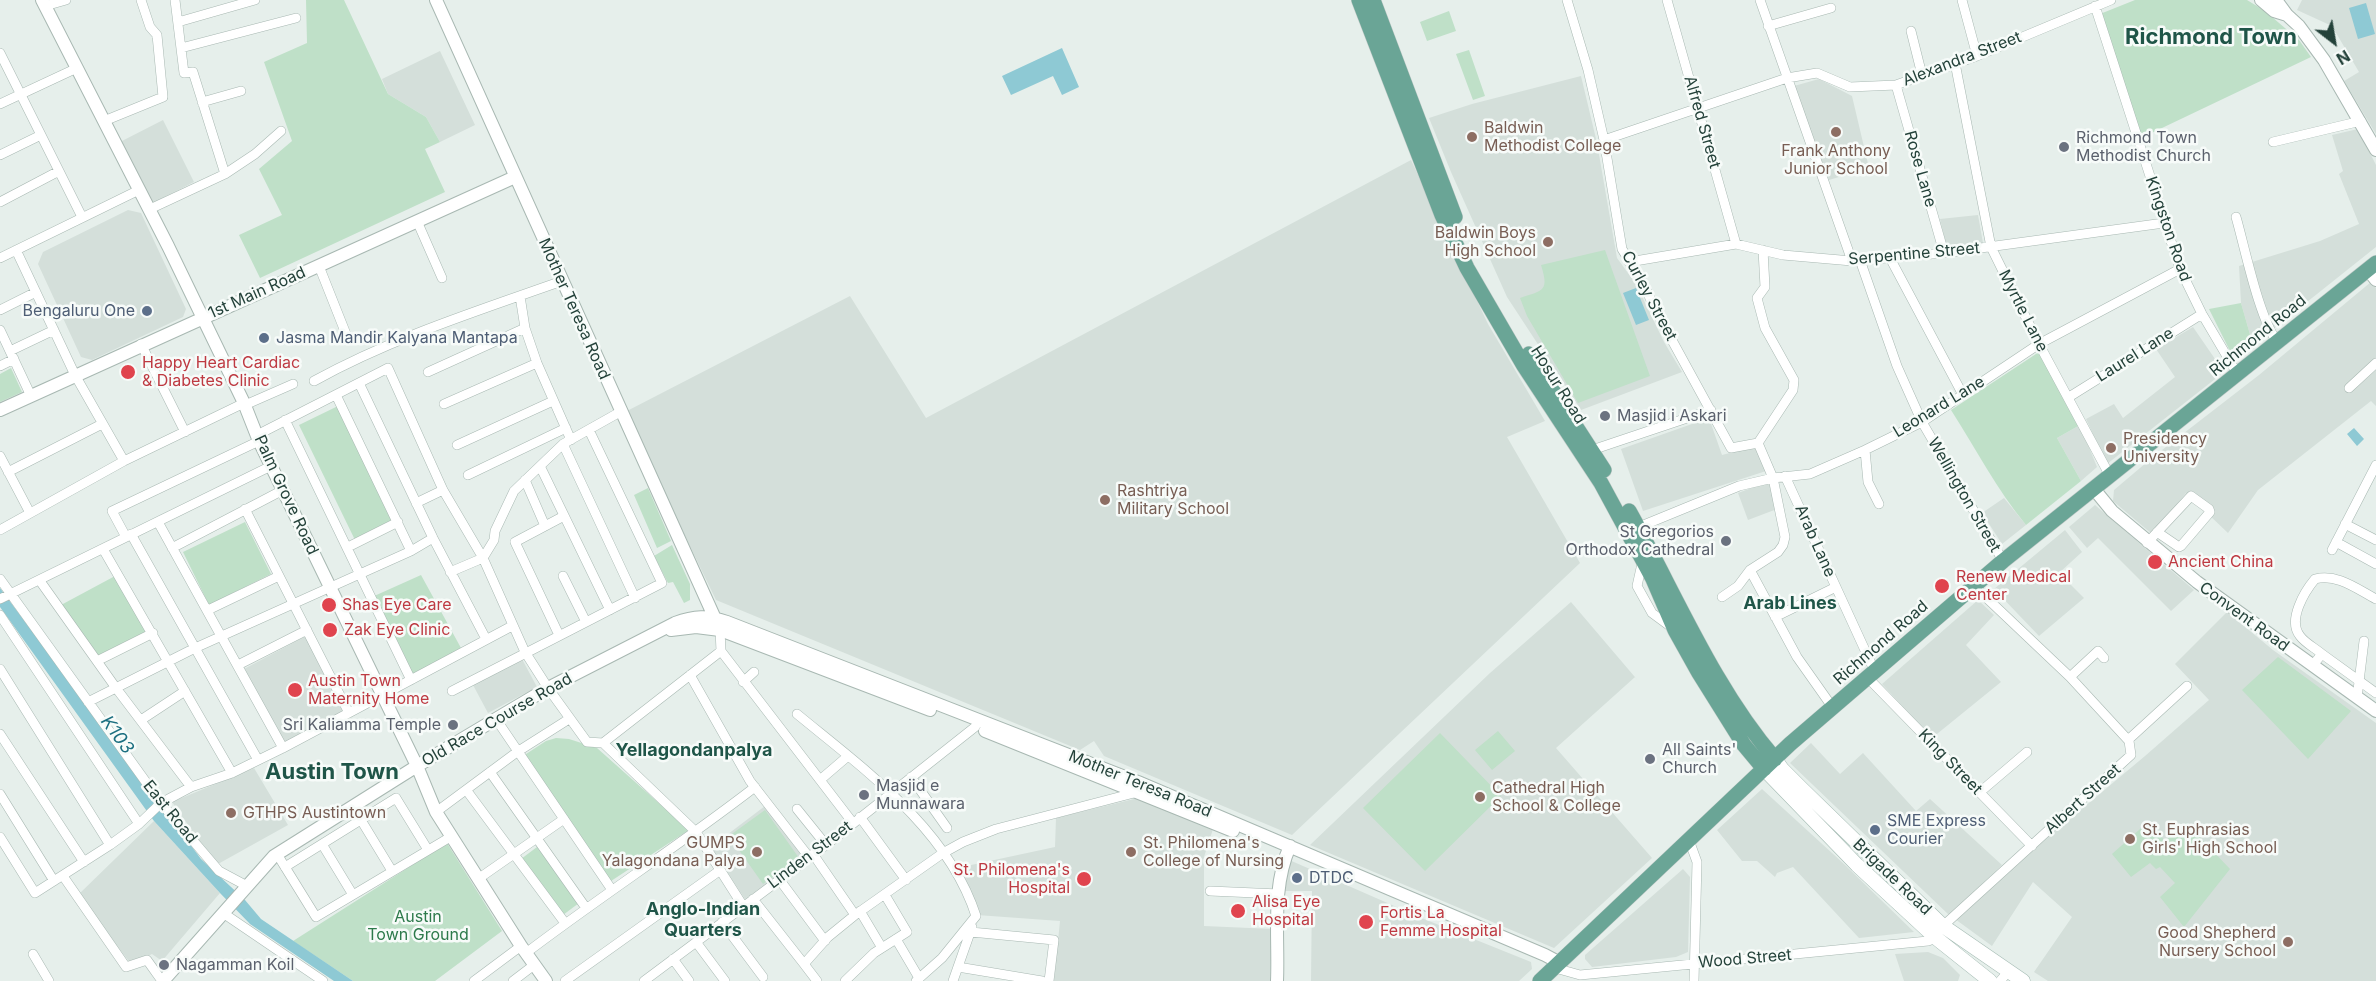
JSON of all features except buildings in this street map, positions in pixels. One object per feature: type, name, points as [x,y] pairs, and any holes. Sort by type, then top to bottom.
[{"type":"main road","name":"Hosur Road","points":[[1359,0],[1443,215],[1467,268],[1524,366],[1601,483],[1639,527],[1643,560],[1675,630],[1744,745],[1769,764]]},
{"type":"main road","name":"Hosur Road","points":[[1373,0],[1451,209],[1475,264],[1503,314],[1592,450],[1639,527],[1696,642],[1757,737],[1769,764]]},
{"type":"main road","name":"Richmond Road","points":[[1540,981],[1790,744],[2003,561],[2278,343],[2373,271]]},
{"type":"main road","points":[[1757,737],[1772,743],[1790,744]]},
{"type":"main road","name":"Brigade Road","points":[[1769,764],[1857,865],[1940,932],[2004,976],[2023,981]]},
{"type":"main road","name":"Brigade Road","points":[[1940,932],[1974,975],[1990,981]]},
{"type":"street","points":[[44,3],[66,0]]},
{"type":"street","points":[[104,122],[163,97],[157,35],[150,27],[141,0]]},
{"type":"street","points":[[175,0],[184,73],[193,72],[225,174]]},
{"type":"street","points":[[178,22],[255,0]]},
{"type":"street","name":"Mother Teresa Road","points":[[436,0],[720,630]]},
{"type":"street","name":"Curley Street","points":[[1567,0],[1588,70],[1604,140],[1622,249],[1643,283],[1731,448],[1758,443]]},
{"type":"street","name":"Alfred Street","points":[[1667,0],[1736,244]]},
{"type":"street","name":"Wellington Street","points":[[1760,0],[1786,78],[1897,366],[1922,422],[2003,561]]},
{"type":"street","points":[[1962,0],[1977,56]]},
{"type":"street","name":"Alexandra Street","points":[[1604,140],[1786,78],[1817,73],[1850,87],[1896,85],[1977,56],[2111,0]]},
{"type":"street","points":[[2261,0],[2280,6],[2299,26],[2324,60],[2376,150]]},
{"type":"street","name":"Palm Grove Road","points":[[44,3],[150,209],[245,404],[271,466],[417,766],[436,812],[523,950],[546,981]]},
{"type":"street","name":"Kingston Road","points":[[2095,6],[2180,268],[2202,314],[2238,375]]},
{"type":"street","points":[[1768,26],[1831,8]]},
{"type":"street","points":[[181,48],[296,18]]},
{"type":"street","points":[[1911,31],[1922,75]]},
{"type":"street","points":[[0,53],[82,217]]},
{"type":"street","name":"Myrtle Lane","points":[[1955,63],[1991,247],[2110,476]]},
{"type":"street","points":[[0,104],[77,68]]},
{"type":"street","name":"Rose Lane","points":[[1896,85],[1944,253]]},
{"type":"street","points":[[202,102],[241,92]]},
{"type":"street","points":[[2273,142],[2361,121]]},
{"type":"street","points":[[150,209],[225,174],[255,154],[281,131]]},
{"type":"street","points":[[0,155],[41,135]]},
{"type":"street","points":[[0,202],[59,171]]},
{"type":"street","name":"1st Main Road","points":[[0,410],[141,344],[515,177]]},
{"type":"street","points":[[0,258],[139,190]]},
{"type":"street","points":[[2236,217],[2261,305],[2278,343]]},
{"type":"street","points":[[417,221],[442,278]]},
{"type":"street","name":"Serpentine Street","points":[[1629,262],[1736,244],[1784,255],[1856,261],[1944,253],[2164,223]]},
{"type":"street","points":[[16,250],[75,375],[124,461]]},
{"type":"street","points":[[1722,597],[1738,586],[1750,570],[1778,552],[1784,545],[1784,528],[1773,478],[1758,443],[1793,390],[1794,380],[1765,328],[1758,298],[1765,287],[1763,250]]},
{"type":"street","points":[[1890,258],[1963,394]]},
{"type":"street","points":[[319,266],[346,334]]},
{"type":"street","name":"Leonard Lane","points":[[1639,527],[1739,486],[1773,478],[1810,474],[1865,450],[1922,422],[2040,344],[2180,268]]},
{"type":"street","points":[[314,381],[402,338],[562,281]]},
{"type":"street","points":[[0,309],[36,292]]},
{"type":"street","points":[[520,296],[525,328],[537,363],[566,428],[567,442],[635,598]]},
{"type":"street","name":"Laurel Lane","points":[[2069,397],[2202,314]]},
{"type":"street","points":[[428,372],[525,328]]},
{"type":"street","points":[[0,330],[30,396]]},
{"type":"street","points":[[0,366],[12,355],[54,330]]},
{"type":"street","points":[[141,344],[185,432]]},
{"type":"street","points":[[444,404],[537,363]]},
{"type":"street","points":[[2349,388],[2376,363]]},
{"type":"street","points":[[258,760],[195,648],[112,511],[258,438],[285,420],[388,368],[443,490],[483,558],[512,626],[525,652],[548,688],[587,742],[603,743],[696,832],[743,906]]},
{"type":"street","points":[[359,382],[433,538],[486,639]]},
{"type":"street","points":[[0,530],[124,461],[293,384]]},
{"type":"street","points":[[336,395],[411,551]]},
{"type":"street","points":[[458,445],[553,401]]},
{"type":"street","points":[[1592,450],[1711,410]]},
{"type":"street","points":[[450,572],[483,558],[494,540],[495,531],[514,491],[525,480],[567,442],[620,412]]},
{"type":"street","points":[[285,420],[411,680]]},
{"type":"street","points":[[8,472],[102,424]]},
{"type":"street","points":[[468,475],[566,428]]},
{"type":"street","points":[[452,690],[663,584],[589,430]]},
{"type":"street","points":[[1865,450],[1868,482],[1879,504]]},
{"type":"street","points":[[0,456],[30,513]]},
{"type":"street","points":[[2376,465],[2334,546],[2376,564]]},
{"type":"street","points":[[6,596],[271,466]]},
{"type":"street","points":[[540,466],[610,610]]},
{"type":"street","name":"Arab Lane","points":[[1785,476],[1836,587],[1871,675]]},
{"type":"street","points":[[525,480],[545,526]]},
{"type":"street","name":"Convent Road","points":[[2094,489],[2112,511],[2147,543],[2203,588],[2376,711]]},
{"type":"street","points":[[172,548],[283,490]]},
{"type":"street","points":[[416,503],[443,490]]},
{"type":"street","points":[[1776,498],[1793,493]]},
{"type":"street","points":[[2147,543],[2157,532],[2191,496],[2210,512],[2181,546],[2157,532]]},
{"type":"street","points":[[245,509],[349,713]]},
{"type":"street","points":[[559,635],[515,542],[564,516]]},
{"type":"street","points":[[158,522],[283,748]]},
{"type":"street","points":[[348,547],[398,522]]},
{"type":"street","points":[[2345,524],[2376,540]]},
{"type":"street","points":[[88,702],[195,648],[411,551],[433,538]]},
{"type":"street","points":[[103,549],[232,773]]},
{"type":"street","points":[[1750,570],[1797,657],[1833,708]]},
{"type":"street","points":[[208,610],[279,576]]},
{"type":"street","points":[[563,576],[586,622]]},
{"type":"street","points":[[2376,599],[2338,579],[2323,577],[2315,579],[2302,598],[2296,619],[2300,637],[2376,693]]},
{"type":"street","name":"East Road","points":[[0,579],[6,596],[88,702],[161,803],[219,871],[244,890]]},
{"type":"street","points":[[40,581],[116,688],[191,787]]},
{"type":"street","points":[[1974,586],[2070,677],[2128,740],[2187,686]]},
{"type":"street","points":[[1775,617],[1836,587]]},
{"type":"street","points":[[0,615],[139,824]]},
{"type":"street","name":"Mother Teresa Road","points":[[653,635],[694,616],[714,617],[977,723],[1134,793],[1288,850]]},
{"type":"street","points":[[0,837],[35,893],[110,845],[139,824],[161,803],[191,787],[232,773],[283,748],[512,626]]},
{"type":"street","name":"Mother Teresa Road","points":[[653,635],[676,628],[696,627],[720,630],[977,723],[1138,782],[1288,850],[1557,966]]},
{"type":"street","points":[[238,665],[307,630]]},
{"type":"street","points":[[720,630],[721,651],[743,682],[820,780],[906,880]]},
{"type":"street","points":[[97,661],[153,633]]},
{"type":"street","name":"Old Race Course Road","points":[[163,981],[277,854],[417,766],[548,688],[653,635]]},
{"type":"street","points":[[2357,698],[2364,641]]},
{"type":"street","points":[[603,743],[721,651]]},
{"type":"street","points":[[2070,677],[2098,651],[2104,658]]},
{"type":"street","points":[[2313,666],[2322,654]]},
{"type":"street","points":[[0,669],[110,845]]},
{"type":"street","points":[[743,682],[754,672]]},
{"type":"street","points":[[690,675],[755,787],[857,913],[882,948]]},
{"type":"street","name":"King Street","points":[[1871,675],[2032,846]]},
{"type":"street","points":[[141,720],[185,691]]},
{"type":"street","points":[[797,714],[893,792],[943,853],[968,892],[976,916],[953,981]]},
{"type":"street","points":[[496,719],[612,890]]},
{"type":"street","points":[[436,812],[517,752],[569,719]]},
{"type":"street","name":"Linden Street","points":[[644,981],[826,844],[977,723]]},
{"type":"street","points":[[0,734],[84,862]]},
{"type":"street","name":"Albert Street","points":[[1940,932],[2131,755],[2128,740]]},
{"type":"street","points":[[1980,792],[2027,752]]},
{"type":"street","points":[[820,780],[848,756]]},
{"type":"street","points":[[490,772],[586,908]]},
{"type":"street","points":[[911,777],[947,828]]},
{"type":"street","points":[[474,981],[565,923],[696,832],[755,787]]},
{"type":"street","points":[[467,791],[565,923]]},
{"type":"street","points":[[804,964],[825,941],[857,913],[943,853],[963,842],[996,829],[1134,793]]},
{"type":"street","points":[[0,794],[59,879],[126,967],[147,960],[163,981]]},
{"type":"street","points":[[285,867],[396,798],[428,850]]},
{"type":"street","points":[[797,809],[826,844]]},
{"type":"street","points":[[478,879],[564,819]]},
{"type":"street","points":[[361,820],[392,872]]},
{"type":"street","points":[[277,854],[316,917],[452,836]]},
{"type":"street","points":[[1689,840],[1697,862],[1694,981]]},
{"type":"street","points":[[322,844],[353,895]]},
{"type":"street","points":[[1277,981],[1278,894],[1288,850]]},
{"type":"street","points":[[565,981],[719,871]]},
{"type":"street","points":[[779,879],[825,941]]},
{"type":"street","points":[[1210,891],[1278,894]]},
{"type":"street","points":[[845,981],[882,948],[906,932],[885,895]]},
{"type":"street","points":[[753,899],[818,981]]},
{"type":"street","points":[[227,909],[323,981]]},
{"type":"street","points":[[896,939],[918,980],[942,958],[976,916]]},
{"type":"street","points":[[722,922],[763,977]]},
{"type":"street","points":[[971,932],[1054,940],[1049,981]]},
{"type":"street","name":"Wood Street","points":[[1557,966],[1580,975],[1928,941],[1940,932]]},
{"type":"street","points":[[696,942],[725,981]]},
{"type":"street","points":[[33,954],[45,979]]},
{"type":"street","points":[[673,959],[689,981]]},
{"type":"street","points":[[513,981],[534,965]]},
{"type":"street","points":[[958,967],[1042,981]]},
{"type":"shaded area","points":[[2302,0],[2376,0],[2376,134],[2344,81],[2359,72],[2332,26],[2297,10]]},
{"type":"shaded area","points":[[440,51],[475,125],[440,142],[426,117],[388,94],[382,79]]},
{"type":"shaded area","name":"Baldwin Boys High School","points":[[1581,76],[1597,143],[1617,258],[1636,284],[1664,342],[1682,372],[1581,410],[1507,297],[1429,118],[1472,104]]},
{"type":"shaded area","name":"Frank Anthony Junior School","points":[[1819,79],[1852,96],[1869,168],[1829,180],[1794,86]]},
{"type":"shaded area","points":[[163,120],[194,182],[151,204],[120,142]]},
{"type":"shaded area","points":[[2358,129],[2376,165],[2376,247],[2253,345],[2241,303],[2239,266],[2320,241],[2359,224],[2339,174],[2343,171],[2332,135]]},
{"type":"shaded area","name":"Rashtriya Military School","points":[[1411,160],[1488,324],[1545,421],[1507,437],[1580,563],[1292,835],[1104,756],[1094,741],[1080,750],[716,600],[625,412],[850,296],[926,418]]},
{"type":"shaded area","points":[[128,210],[141,213],[186,309],[183,317],[92,360],[81,357],[38,264],[43,252]]},
{"type":"shaded area","points":[[1978,215],[1983,243],[1947,248],[1940,219]]},
{"type":"shaded area","points":[[2371,282],[2376,288],[2376,406],[2371,401],[2258,490],[2228,533],[2186,493],[2152,534],[2113,501],[2114,490],[2259,375]]},
{"type":"shaded area","points":[[2193,327],[2224,372],[2107,464],[2086,419],[2114,404],[2123,418],[2175,377],[2156,349]]},
{"type":"shaded area","points":[[1709,418],[1722,455],[1757,446],[1766,471],[1643,511],[1621,449]]},
{"type":"shaded area","points":[[2080,425],[2097,467],[2081,481],[2057,438]]},
{"type":"shaded area","points":[[1770,481],[1777,509],[1748,520],[1738,493]]},
{"type":"shaded area","points":[[2004,498],[2026,525],[2002,544],[1982,513]]},
{"type":"shaded area","points":[[2095,505],[2194,590],[2171,611],[2098,538],[2087,548],[2069,527]]},
{"type":"shaded area","points":[[2065,530],[2082,552],[2059,573],[2084,598],[2039,636],[1994,589]]},
{"type":"shaded area","points":[[1978,600],[1994,615],[1966,645],[2001,682],[1932,738],[1882,684]]},
{"type":"shaded area","name":"Cathedral High School & College","points":[[1571,602],[1635,677],[1556,748],[1652,858],[1554,948],[1310,845],[1490,673]]},
{"type":"shaded area","points":[[2227,612],[2273,650],[2376,723],[2376,981],[2048,981],[2034,972],[2072,917],[2033,882],[1992,946],[1955,919],[2016,864],[2209,700],[2175,664]]},
{"type":"shaded area","name":"Austin Town Maternity Home","points":[[306,636],[345,711],[283,743],[244,669]]},
{"type":"shaded area","points":[[522,659],[537,687],[488,713],[473,685]]},
{"type":"shaded area","points":[[1811,743],[1840,774],[1863,753],[1916,811],[1930,799],[2002,865],[1949,915],[1790,763]]},
{"type":"shaded area","name":"GTHPS Austintown","points":[[254,768],[288,825],[218,864],[172,802]]},
{"type":"shaded area","points":[[1762,789],[1914,932],[1859,938],[1793,867],[1777,873],[1775,877],[1757,861],[1742,861],[1717,830]]},
{"type":"shaded area","name":"St. Philomena's Hospital","points":[[1138,798],[1213,829],[1204,857],[1204,926],[1273,929],[1270,981],[1054,981],[1060,921],[977,915],[971,891],[957,868],[1055,847],[1056,818]]},
{"type":"shaded area","name":"GUMPS Yalagondana Palya","points":[[765,806],[804,856],[745,899],[711,847]]},
{"type":"shaded area","points":[[154,821],[220,893],[162,961],[152,954],[131,964],[78,895]]},
{"type":"shaded area","points":[[1287,859],[1424,919],[1531,962],[1532,969],[1519,981],[1311,981],[1312,891],[1283,891]]},
{"type":"shaded area","points":[[1683,869],[1690,877],[1688,952],[1676,957],[1592,967],[1585,959],[1585,955]]},
{"type":"shaded area","points":[[1928,952],[1943,958],[1960,975],[1958,981],[1904,981],[1895,954]]},
{"type":"green space","points":[[306,0],[344,0],[388,94],[426,117],[440,142],[425,149],[445,192],[260,278],[239,235],[282,215],[259,169],[292,141],[264,62],[307,43]]},
{"type":"green space","points":[[2135,0],[2247,0],[2265,11],[2299,40],[2311,57],[2141,138],[2100,14]]},
{"type":"green space","points":[[1449,11],[1456,31],[1427,41],[1420,22]]},
{"type":"green space","points":[[1469,50],[1485,96],[1473,100],[1456,54]]},
{"type":"green space","points":[[1605,250],[1650,376],[1578,403],[1527,316],[1520,298],[1539,291],[1544,285],[1541,265]]},
{"type":"green space","points":[[2241,303],[2253,345],[2235,361],[2209,309]]},
{"type":"green space","points":[[2039,352],[2080,425],[2057,438],[2081,481],[2026,525],[1996,484],[1951,410]]},
{"type":"green space","points":[[11,368],[22,392],[0,402],[0,374]]},
{"type":"green space","points":[[338,406],[394,520],[355,540],[299,425]]},
{"type":"green space","points":[[648,488],[671,541],[657,548],[634,495]]},
{"type":"green space","points":[[245,522],[271,574],[209,605],[183,552]]},
{"type":"green space","points":[[672,545],[690,584],[690,600],[684,603],[673,582],[668,583],[654,556]]},
{"type":"green space","points":[[421,575],[461,648],[413,674],[372,597]]},
{"type":"green space","points":[[115,576],[149,632],[98,656],[61,605]]},
{"type":"green space","points":[[2278,657],[2351,711],[2308,759],[2242,690]]},
{"type":"green space","points":[[1498,731],[1515,751],[1492,770],[1475,750]]},
{"type":"green space","points":[[1440,733],[1501,796],[1425,871],[1363,808]]},
{"type":"green space","points":[[556,738],[569,739],[597,748],[689,830],[611,881],[523,756],[546,741]]},
{"type":"green space","points":[[765,810],[799,858],[763,884],[729,836]]},
{"type":"green space","points":[[2148,822],[2165,841],[2186,823],[2230,869],[2184,927],[2160,897],[2175,883],[2160,867],[2156,869],[2150,863],[2131,877],[2112,854]]},
{"type":"green space","name":"Austin Town Ground","points":[[447,843],[502,931],[435,981],[353,981],[293,941]]},
{"type":"green space","points":[[537,847],[579,903],[563,915],[521,859]]},
{"type":"water","points":[[2366,3],[2375,34],[2358,39],[2349,8]]},
{"type":"water","points":[[1062,48],[1079,87],[1062,95],[1053,76],[1011,95],[1002,76]]},
{"type":"water","points":[[1636,288],[1649,320],[1636,325],[1623,293]]},
{"type":"water","points":[[2354,428],[2364,439],[2357,446],[2347,434]]},
{"type":"water","points":[[0,588],[201,859],[245,900],[261,919],[353,981],[334,981],[250,924],[154,821],[0,607]]},
{"type":"place","name":"Frank Anthony Junior School","points":[[1836,132]]},
{"type":"place","name":"Baldwin Methodist College","points":[[1472,137]]},
{"type":"place","name":"Richmond Town Methodist Church","points":[[2064,147]]},
{"type":"place","name":"Baldwin Boys High School","points":[[1548,242]]},
{"type":"place","name":"Bengaluru One","points":[[147,311]]},
{"type":"place","name":"Jasma Mandir Kalyana Mantapa","points":[[264,338]]},
{"type":"place","name":"Happy Heart Cardiac & Diabetes Clinic","points":[[128,372]]},
{"type":"place","name":"Masjid i Askari","points":[[1605,416]]},
{"type":"place","name":"Presidency University","points":[[2111,448]]},
{"type":"place","name":"Rashtriya Military School","points":[[1105,500]]},
{"type":"place","name":"St Gregorios Orthodox Cathedral","points":[[1726,541]]},
{"type":"place","name":"Ancient China","points":[[2155,562]]},
{"type":"place","name":"Renew Medical Center","points":[[1942,586]]},
{"type":"place","name":"Shas Eye Care","points":[[329,605]]},
{"type":"place","name":"Zak Eye Clinic","points":[[330,630]]},
{"type":"place","name":"Austin Town Maternity Home","points":[[295,690]]},
{"type":"place","name":"Sri Kaliamma Temple","points":[[453,725]]},
{"type":"place","name":"All Saints' Church","points":[[1650,759]]},
{"type":"place","name":"Masjid e Munnawara","points":[[864,795]]},
{"type":"place","name":"Cathedral High School & College","points":[[1480,797]]},
{"type":"place","name":"GTHPS Austintown","points":[[231,813]]},
{"type":"place","name":"SME Express Courier","points":[[1875,830]]},
{"type":"place","name":"St. Euphrasias Girls' High School","points":[[2130,839]]},
{"type":"place","name":"GUMPS Yalagondana Palya","points":[[757,852]]},
{"type":"place","name":"St. Philomena's College of Nursing","points":[[1131,852]]},
{"type":"place","name":"DTDC","points":[[1297,878]]},
{"type":"place","name":"St. Philomena's Hospital","points":[[1084,879]]},
{"type":"place","name":"Alisa Eye Hospital","points":[[1238,911]]},
{"type":"place","name":"Fortis La Femme Hospital","points":[[1366,922]]},
{"type":"place","name":"Good Shepherd Nursery School","points":[[2288,942]]},
{"type":"place","name":"Nagamman Koil","points":[[164,965]]},
{"type":"district","name":"Richmond Town","points":[[2211,37]]},
{"type":"district","name":"Arab Lines","points":[[1790,604]]},
{"type":"district","name":"Yellagondanpalya","points":[[694,751]]},
{"type":"district","name":"Austin Town","points":[[332,772]]},
{"type":"district","name":"Anglo-Indian Quarters","points":[[703,920]]},
{"type":"water label","name":"K103","points":[[117,735]]}]
